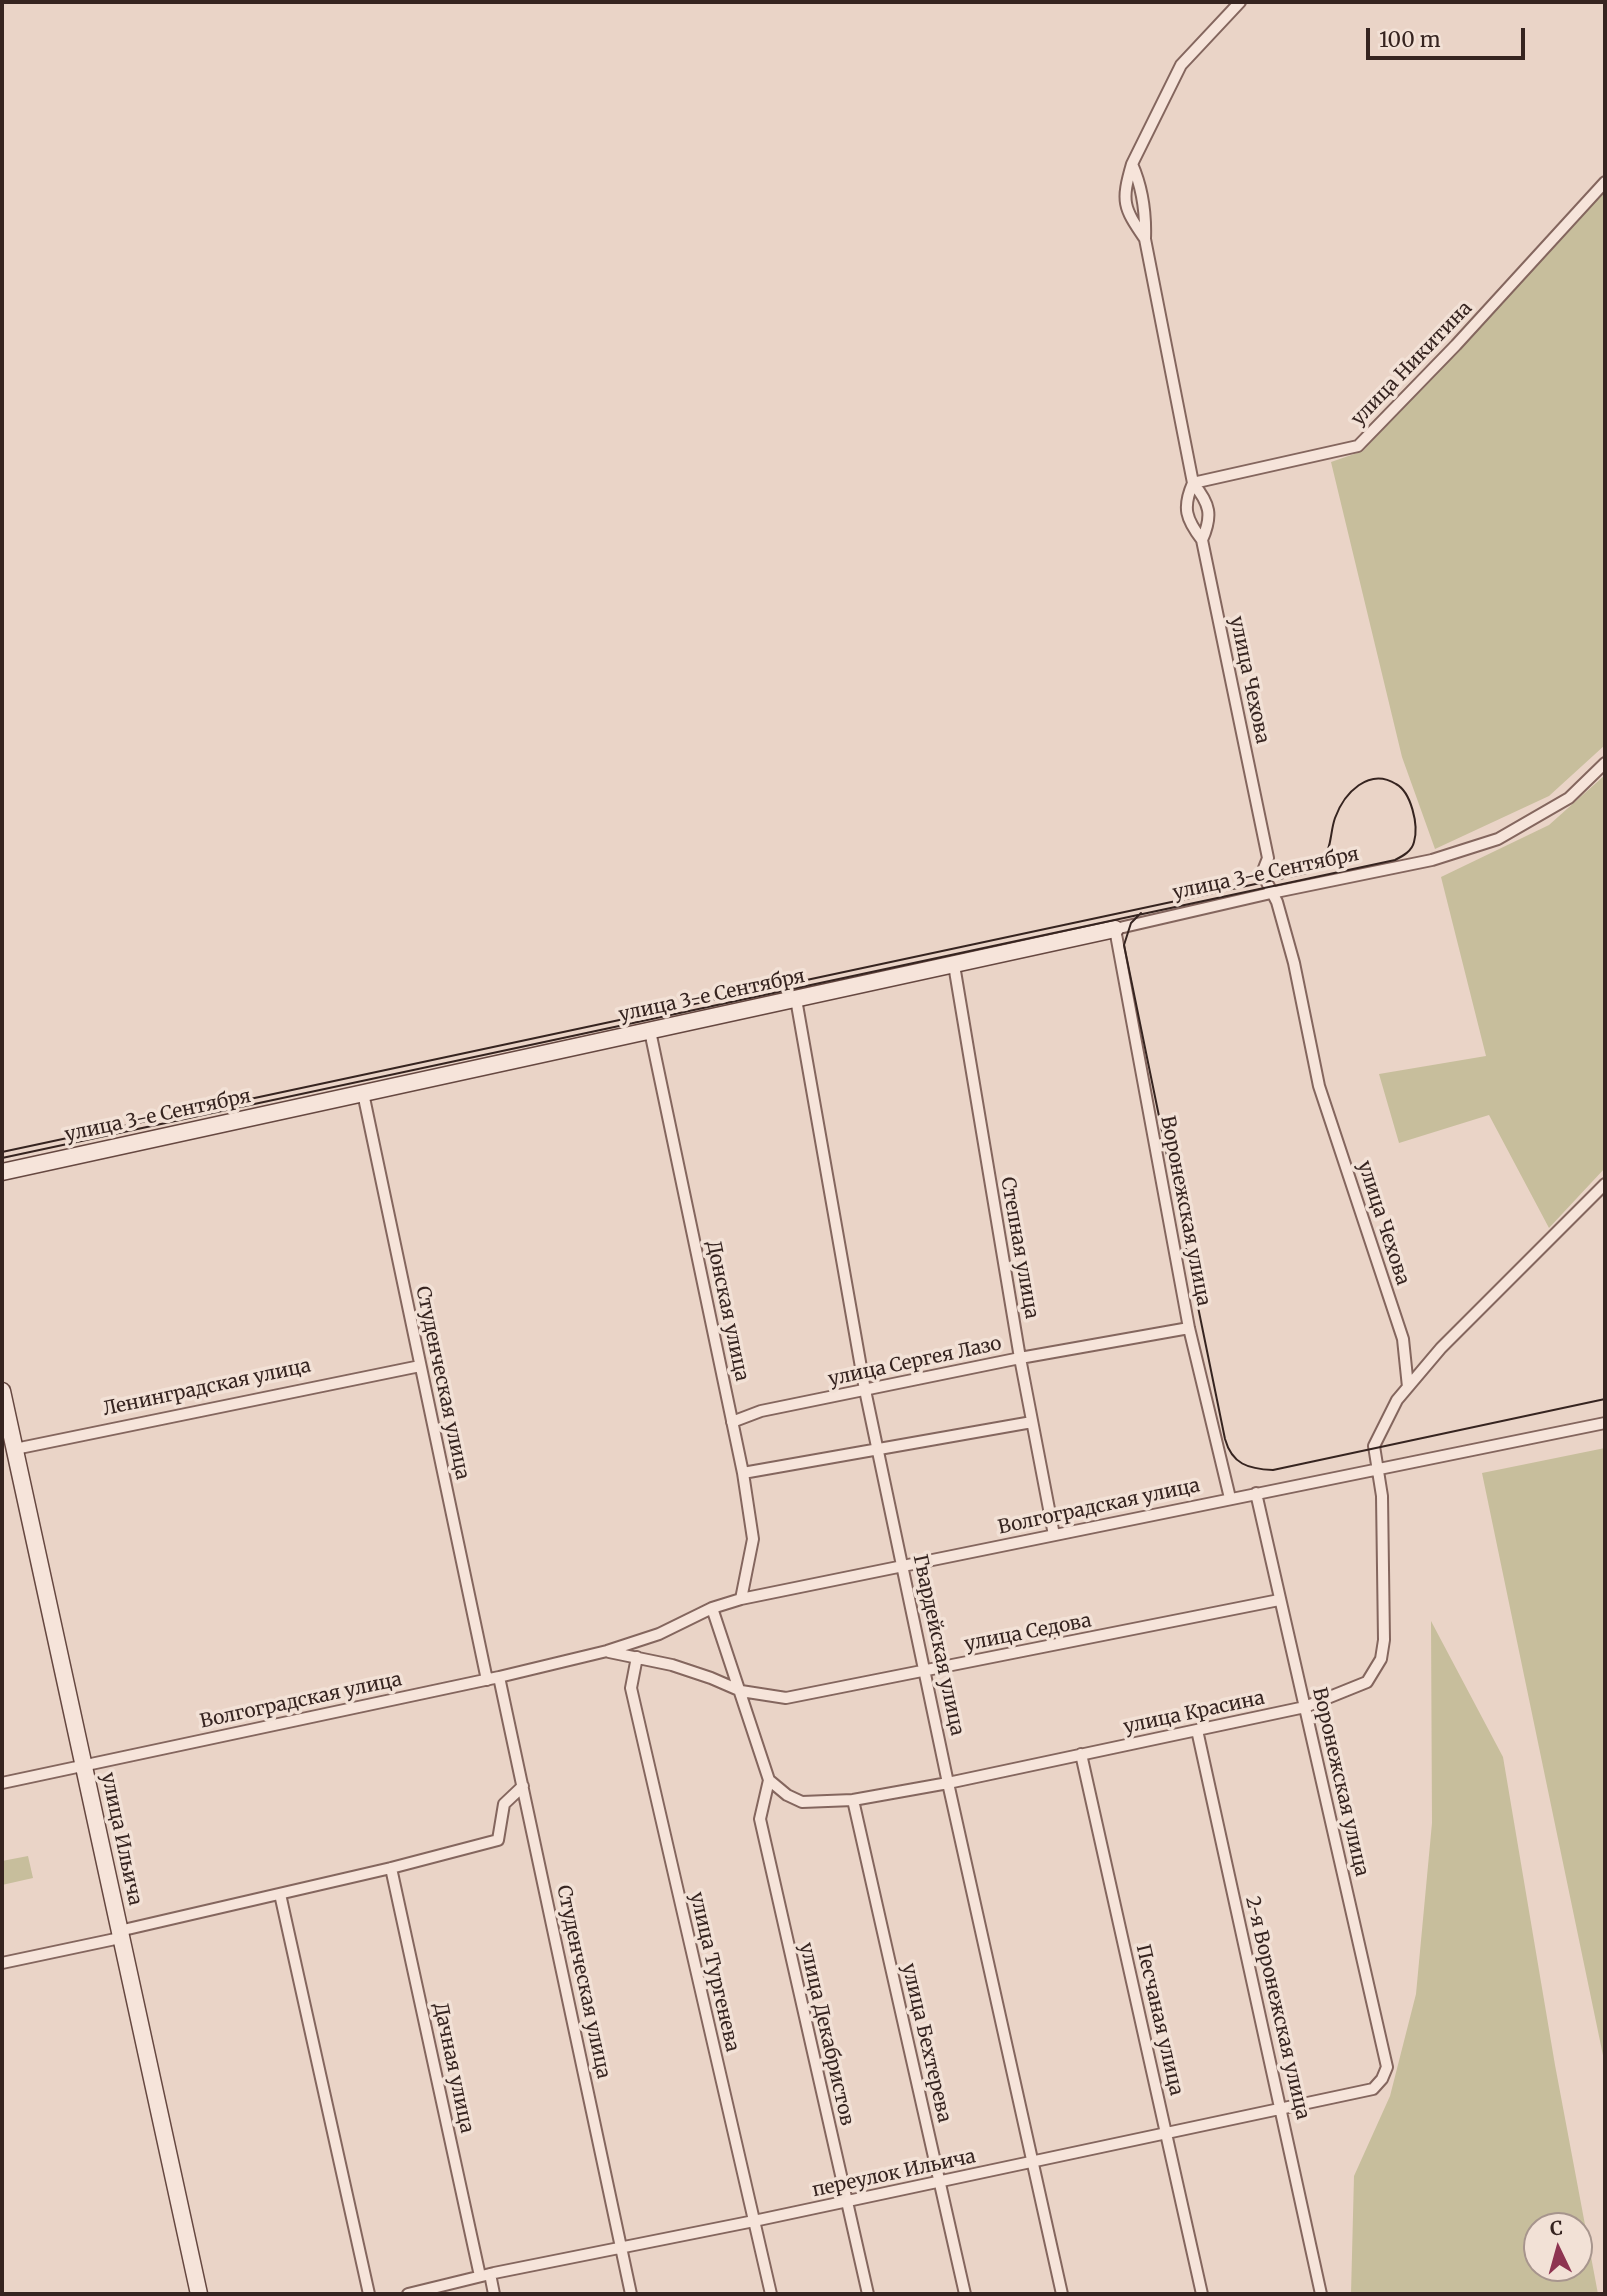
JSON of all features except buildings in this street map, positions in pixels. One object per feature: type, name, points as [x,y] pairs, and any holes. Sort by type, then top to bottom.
[{"type":"street","points":[[1145,240],[1127,212],[1126,184],[1132,164],[1181,65],[1240,2]]},
{"type":"street","name":"улица Чехова","points":[[1132,164],[1146,213],[1145,240],[1193,483],[1205,497],[1210,521],[1202,540],[1268,858],[1262,873],[1277,902],[1294,963],[1319,1086],[1403,1339],[1408,1387]]},
{"type":"street","name":"улица Никитина","points":[[1193,483],[1358,446],[1456,345],[1605,182]]},
{"type":"street","points":[[1193,483],[1185,500],[1190,524],[1202,540]]},
{"type":"street","name":"улица 3-е Сентября","points":[[2,1172],[1432,859],[1498,839],[1569,798],[1605,763]]},
{"type":"street","name":"Воронежская улица","points":[[1115,929],[1189,1328],[1230,1498]]},
{"type":"street","name":"Степная улица","points":[[954,965],[1020,1358],[1055,1535]]},
{"type":"street","name":"Гвардейская улица","points":[[796,999],[865,1390],[948,1783],[1062,2294]]},
{"type":"street","name":"Донская улица","points":[[650,1031],[743,1473],[753,1539],[741,1599]]},
{"type":"street","name":"Студенческая улица","points":[[363,1093],[486,1680]]},
{"type":"street","name":"улица Красина","points":[[769,1780],[787,1795],[812,1803],[853,1800],[948,1783],[1305,1707],[1362,1686],[1372,1676],[1381,1659],[1384,1627],[1382,1496],[1374,1446],[1397,1400],[1441,1349],[1605,1184]]},
{"type":"street","name":"улица Сергея Лазо","points":[[732,1422],[761,1411],[1020,1358],[1189,1328]]},
{"type":"street","name":"Ленинградская улица","points":[[8,1451],[421,1366]]},
{"type":"street","name":"улица Ильича","points":[[2,1391],[8,1451],[83,1765],[199,2294]]},
{"type":"street","points":[[743,1473],[1032,1422]]},
{"type":"street","name":"Волгоградская улица","points":[[2,1783],[486,1680],[607,1651],[659,1634],[712,1608],[741,1599],[1605,1423]]},
{"type":"street","name":"Воронежская улица","points":[[1256,1493],[1387,2067],[1382,2078]]},
{"type":"street","name":"улица Седова","points":[[741,1691],[786,1698],[1279,1600]]},
{"type":"street","points":[[712,1608],[769,1780]]},
{"type":"street","name":"Волгоградская улица","points":[[607,1651],[692,1671],[741,1691]]},
{"type":"street","name":"улица Тургенева","points":[[637,1657],[631,1688],[771,2294]]},
{"type":"street","name":"Студенческая улица","points":[[499,1677],[631,2294]]},
{"type":"street","name":"2-я Воронежская улица","points":[[1197,1730],[1321,2294]]},
{"type":"street","name":"Песчаная улица","points":[[1081,1754],[1202,2294]]},
{"type":"street","name":"улица Декабристов","points":[[769,1780],[760,1819],[868,2294]]},
{"type":"street","points":[[2,1963],[391,1868],[498,1839],[504,1804],[523,1786]]},
{"type":"street","name":"улица Бехтерева","points":[[853,1800],[965,2294]]},
{"type":"street","name":"Дачная улица","points":[[391,1868],[485,2275],[494,2294]]},
{"type":"street","points":[[279,1894],[369,2294]]},
{"type":"street","name":"переулок Ильича","points":[[408,2294],[485,2275],[845,2202],[1373,2089],[1382,2078]]},
{"type":"shaded area","points":[[1605,190],[1605,745],[1549,796],[1435,849],[1402,757],[1331,462],[1363,451]]},
{"type":"shaded area","points":[[1605,775],[1605,1168],[1549,1228],[1489,1115],[1399,1143],[1379,1074],[1486,1056],[1441,877],[1549,825]]},
{"type":"shaded area","points":[[1605,1448],[1605,2065],[1482,1473]]},
{"type":"shaded area","points":[[1431,1621],[1503,1757],[1583,2212],[1523,2212],[1523,2282],[1593,2282],[1593,2267],[1598,2294],[1351,2294],[1354,2176],[1390,2096],[1416,1994],[1432,1823]]},
{"type":"shaded area","points":[[28,1856],[33,1878],[2,1885],[2,1861]]},
{"type":"tram line","points":[[2,1152],[1307,873],[1326,855],[1339,809],[1359,785],[1376,779],[1386,780],[1401,788],[1410,801],[1415,827],[1413,845],[1407,853],[1395,860],[2,1158]]},
{"type":"tram line","points":[[1141,913],[1131,923],[1124,945],[1225,1439],[1237,1460],[1256,1468],[1273,1470],[1605,1399]]}]
